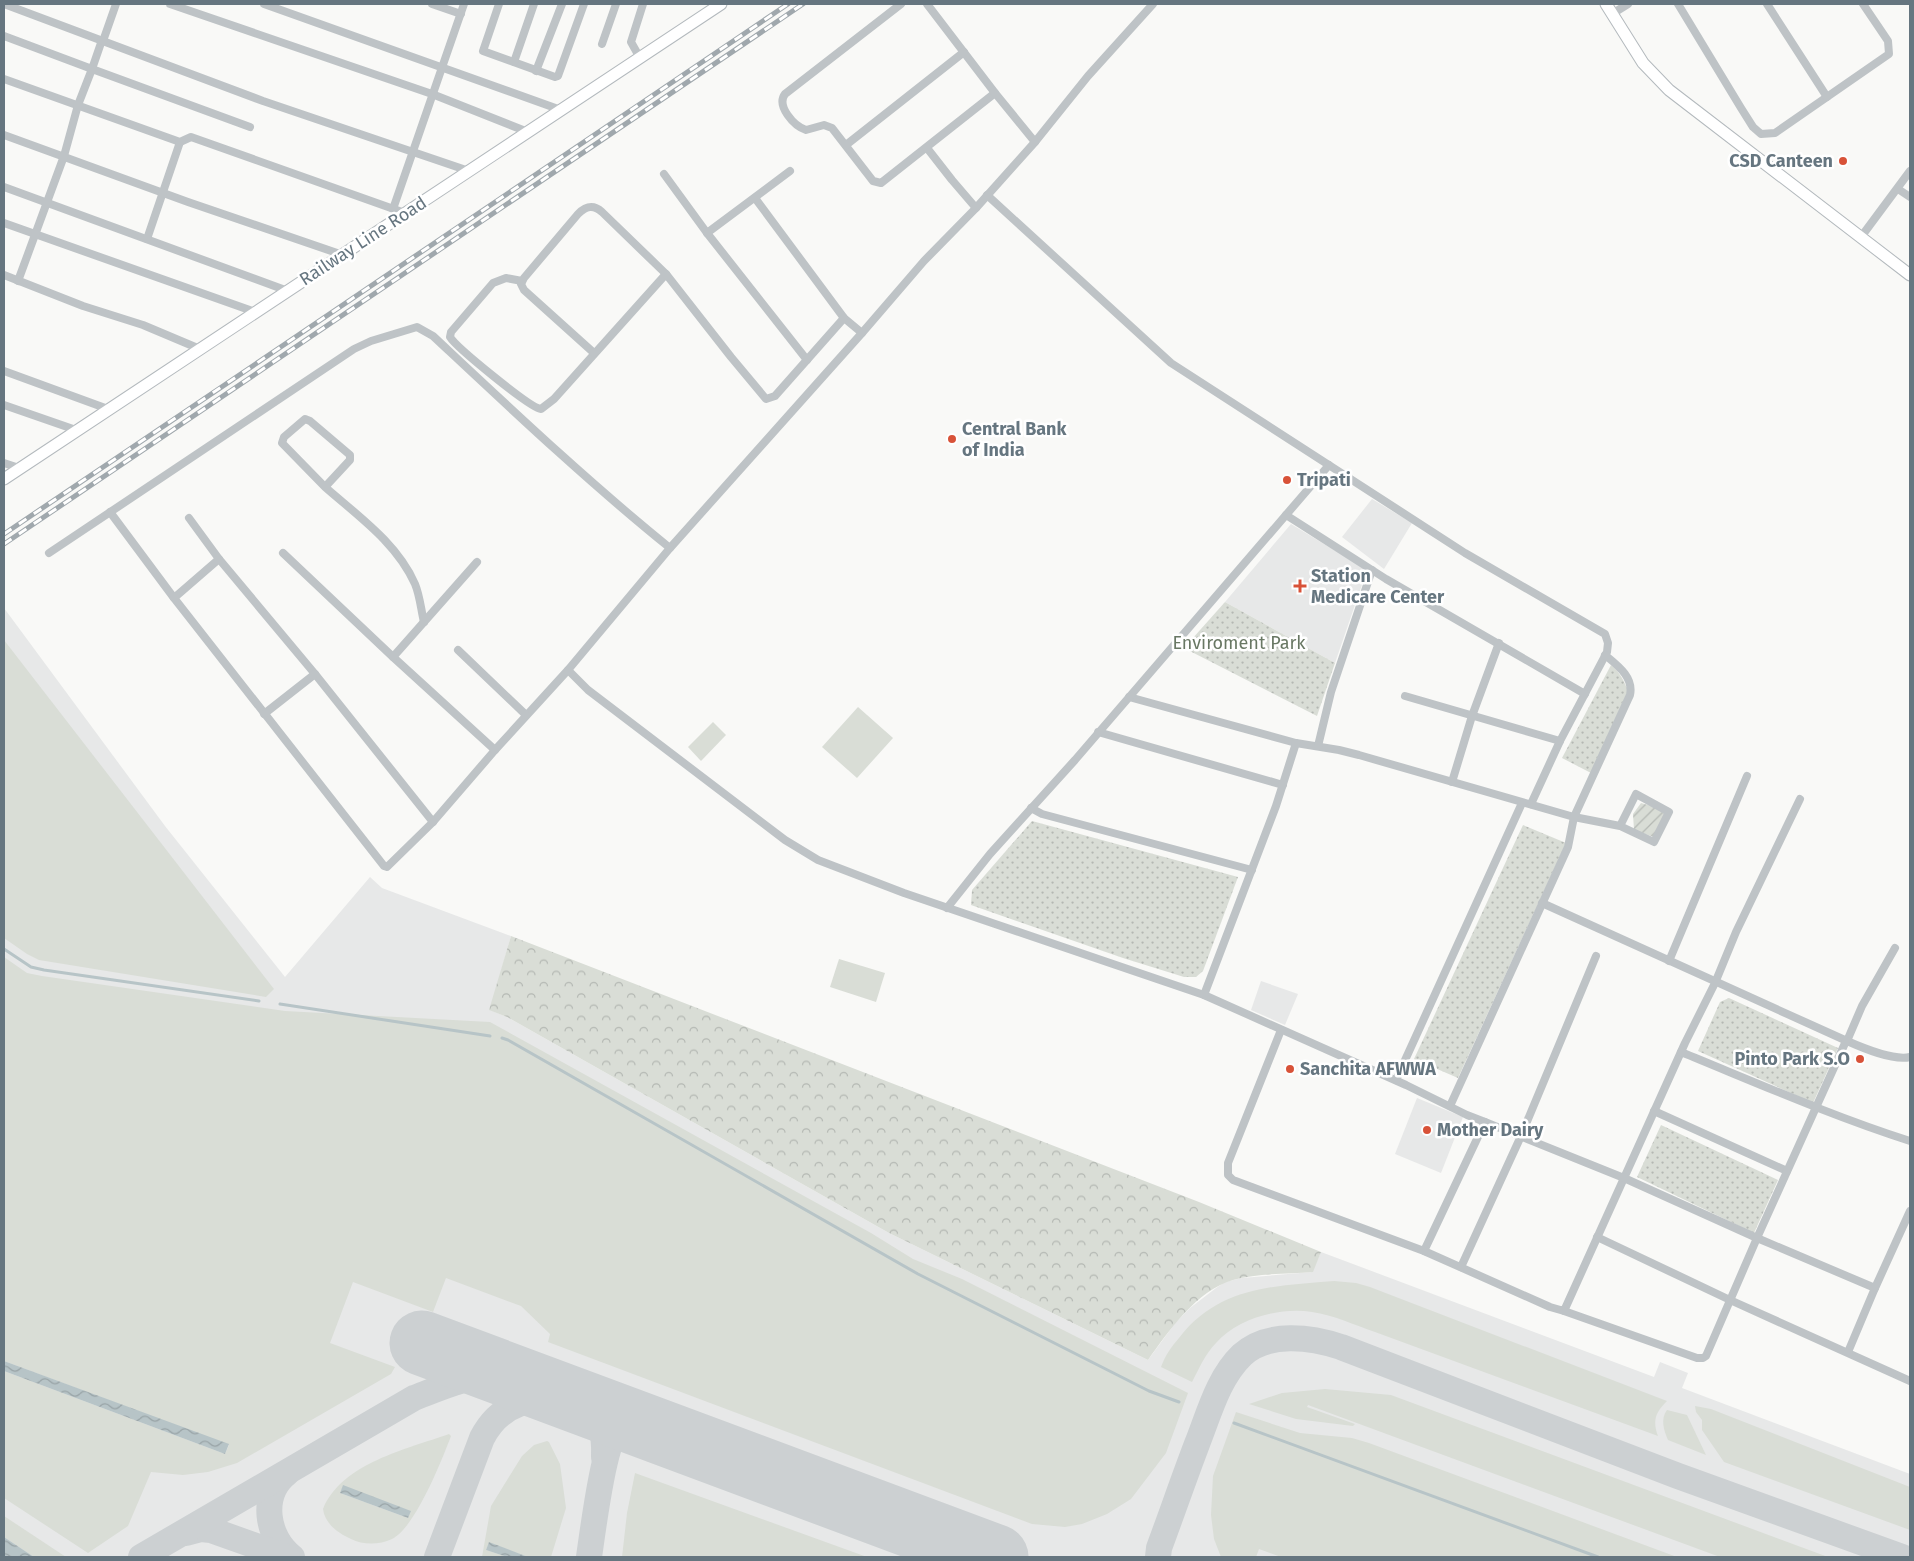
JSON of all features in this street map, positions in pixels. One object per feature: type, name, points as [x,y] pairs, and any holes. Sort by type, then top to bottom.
[{"type":"street","points":[[4,4],[263,101],[469,171]]},
{"type":"street","points":[[18,281],[64,156],[78,105],[116,4]]},
{"type":"street","points":[[170,4],[432,94],[528,132]]},
{"type":"street","points":[[264,4],[561,110]]},
{"type":"street","points":[[432,4],[460,14]]},
{"type":"street","points":[[393,209],[464,4]]},
{"type":"street","points":[[499,4],[483,50],[486,53],[557,77],[584,4]]},
{"type":"street","points":[[514,62],[534,4]]},
{"type":"street","points":[[536,70],[562,4]]},
{"type":"street","points":[[602,44],[616,4]]},
{"type":"street","points":[[640,58],[631,42],[642,6],[650,4]]},
{"type":"street","name":"Railway Line Road","points":[[4,479],[721,4]]},
{"type":"street","points":[[901,4],[784,94],[782,104],[785,111],[798,126],[806,130],[827,125],[832,128],[873,181],[878,183],[884,181],[927,148],[995,93]]},
{"type":"street","points":[[927,4],[1035,142]]},
{"type":"street","points":[[110,512],[264,714],[385,867],[388,867],[433,822],[526,715],[568,670],[670,548],[924,261],[976,208],[1035,142],[1088,76],[1153,4]]},
{"type":"street","points":[[1628,4],[1609,9],[1643,63],[1668,90],[1910,275]]},
{"type":"street","points":[[1678,4],[1753,127],[1761,134],[1775,133],[1890,54],[1888,42],[1863,4]]},
{"type":"street","points":[[1767,4],[1827,98]]},
{"type":"street","points":[[4,36],[250,127]]},
{"type":"street","points":[[846,145],[964,52]]},
{"type":"street","points":[[4,79],[180,142]]},
{"type":"street","points":[[4,135],[163,193],[343,254]]},
{"type":"street","points":[[146,240],[180,142],[190,137],[405,213]]},
{"type":"street","points":[[927,148],[976,208]]},
{"type":"street","points":[[707,233],[790,171]]},
{"type":"street","points":[[1861,237],[1910,171]]},
{"type":"street","points":[[664,174],[707,233],[807,360]]},
{"type":"street","points":[[4,187],[46,204],[288,291]]},
{"type":"street","points":[[1898,188],[1910,197]]},
{"type":"street","points":[[987,195],[1171,363],[1465,553],[1600,630],[1608,637],[1605,655],[1527,804],[1396,1080]]},
{"type":"street","points":[[755,198],[844,318],[862,333]]},
{"type":"street","points":[[594,352],[522,287],[522,281],[578,214],[586,207],[592,206],[602,212],[666,274],[766,399],[775,396],[844,318]]},
{"type":"street","points":[[4,223],[255,312]]},
{"type":"street","points":[[522,281],[506,278],[493,283],[451,332],[451,339],[538,409],[550,403],[666,274]]},
{"type":"street","points":[[4,276],[83,306],[143,325],[200,349]]},
{"type":"street","points":[[49,553],[354,350],[371,341],[417,327],[433,336],[550,445],[635,520],[670,548]]},
{"type":"street","points":[[4,371],[108,409]]},
{"type":"street","points":[[4,405],[76,430]]},
{"type":"street","points":[[325,487],[350,460],[350,455],[310,421],[305,419],[284,437],[282,443],[325,487],[383,539],[398,556],[416,586],[424,622]]},
{"type":"street","points":[[4,463],[19,468]]},
{"type":"street","points":[[947,908],[990,854],[1329,464]]},
{"type":"street","points":[[1286,515],[1355,561],[1585,694]]},
{"type":"street","points":[[189,518],[218,560],[315,674],[433,822]]},
{"type":"street","points":[[283,553],[495,750]]},
{"type":"street","points":[[174,598],[218,560]]},
{"type":"street","points":[[393,657],[477,562]]},
{"type":"street","points":[[1318,746],[1332,692],[1372,570]]},
{"type":"street","points":[[1452,782],[1472,716],[1499,643]]},
{"type":"street","points":[[458,650],[526,715]]},
{"type":"street","points":[[1450,1106],[1568,847],[1574,817],[1631,690],[1626,675],[1605,655]]},
{"type":"street","points":[[568,670],[588,690],[785,840],[809,856],[947,908],[1204,995],[1486,1122],[1624,1178],[1757,1238],[1876,1288]]},
{"type":"street","points":[[264,714],[315,674]]},
{"type":"street","points":[[1129,696],[1296,743],[1352,753],[1574,817],[1620,826],[1654,842],[1669,812],[1636,794],[1620,826]]},
{"type":"street","points":[[1405,696],[1560,741]]},
{"type":"street","points":[[1098,732],[1283,785]]},
{"type":"street","points":[[1204,995],[1252,870],[1296,743]]},
{"type":"street","points":[[1669,961],[1747,776]]},
{"type":"street","points":[[1564,1311],[1681,1052],[1715,983],[1736,932],[1800,799]]},
{"type":"street","points":[[1031,808],[1042,814],[1252,870]]},
{"type":"street","points":[[1542,903],[1715,983],[1847,1041],[1891,1056],[1910,1057]]},
{"type":"street","points":[[1281,1030],[1228,1163],[1228,1175],[1233,1180],[1424,1251],[1550,1307],[1701,1359],[1708,1352],[1757,1238],[1862,1006],[1895,948]]},
{"type":"street","points":[[1462,1267],[1522,1136],[1596,956]]},
{"type":"street","points":[[1681,1052],[1875,1130],[1910,1141]]},
{"type":"street","points":[[1654,1111],[1787,1171]]},
{"type":"street","points":[[1424,1251],[1486,1122]]},
{"type":"street","points":[[1848,1352],[1910,1211]]},
{"type":"street","points":[[1597,1237],[1730,1300],[1910,1381]]},
{"type":"shaded area","points":[[1372,499],[1412,523],[1384,569],[1342,537]]},
{"type":"shaded area","name":"Station Medicare Center","points":[[1291,524],[1367,570],[1335,663],[1225,602]]},
{"type":"shaded area","points":[[4,608],[165,826],[285,977],[370,877],[382,888],[511,936],[490,1010],[507,1017],[889,1233],[1148,1360],[1176,1322],[1190,1308],[1225,1282],[1242,1278],[1312,1272],[1321,1252],[1654,1377],[1660,1362],[1688,1373],[1682,1388],[1910,1474],[1910,1557],[4,1557]]},
{"type":"shaded area","points":[[1261,981],[1298,994],[1285,1025],[1251,1010]]},
{"type":"shaded area","points":[[1417,1098],[1463,1117],[1441,1173],[1395,1154]]},
{"type":"green space","name":"Enviroment Park","points":[[1225,602],[1335,663],[1317,716],[1184,648]]},
{"type":"green space","points":[[4,640],[274,989],[266,997],[39,960],[4,938]]},
{"type":"green space","points":[[1611,665],[1623,680],[1628,691],[1591,773],[1562,758]]},
{"type":"green space","points":[[858,707],[893,738],[857,778],[822,747]]},
{"type":"green space","points":[[713,722],[726,735],[701,761],[688,747]]},
{"type":"green space","points":[[1641,803],[1667,813],[1654,837],[1634,830],[1633,814]]},
{"type":"green space","points":[[1032,821],[1238,877],[1203,971],[1196,977],[1184,977],[1123,958],[971,905],[972,890]]},
{"type":"green space","points":[[1523,825],[1566,843],[1458,1078],[1414,1059]]},
{"type":"green space","points":[[511,936],[1199,1202],[1321,1252],[1313,1272],[1252,1276],[1220,1285],[1207,1293],[1184,1313],[1148,1360],[889,1233],[507,1017],[489,1010]]},
{"type":"green space","points":[[4,957],[27,973],[42,976],[285,1011],[490,1022],[871,1233],[913,1259],[962,1279],[1188,1393],[1166,1453],[1131,1499],[1107,1514],[1082,1524],[1065,1527],[1032,1524],[548,1342],[550,1334],[521,1306],[446,1278],[433,1312],[353,1282],[330,1343],[395,1367],[391,1374],[237,1463],[208,1472],[183,1475],[151,1472],[128,1526],[88,1553],[4,1498],[4,1371],[225,1454],[229,1445],[4,1361]]},
{"type":"green space","points":[[839,959],[885,973],[876,1002],[830,987]]},
{"type":"green space","points":[[1729,998],[1838,1048],[1813,1103],[1698,1051],[1720,1002]]},
{"type":"green space","points":[[1661,1125],[1778,1180],[1754,1233],[1637,1177]]},
{"type":"green space","points":[[1334,1281],[1356,1283],[1370,1287],[1667,1401],[1656,1417],[1655,1425],[1658,1436],[1344,1320],[1312,1312],[1287,1311],[1273,1313],[1260,1316],[1236,1327],[1225,1334],[1212,1347],[1192,1382],[1161,1367],[1171,1348],[1195,1321],[1212,1308],[1230,1298],[1270,1288]]},
{"type":"green space","points":[[1325,1389],[1391,1395],[1828,1557],[1720,1557],[1308,1405],[1307,1407],[1355,1424],[1353,1426],[1296,1419],[1249,1404],[1282,1393]]},
{"type":"green space","points":[[1695,1406],[1711,1409],[1910,1487],[1910,1530],[1724,1462],[1702,1430],[1702,1420],[1696,1412]]},
{"type":"green space","points":[[1667,1410],[1687,1415],[1706,1455],[1668,1440],[1663,1421]]},
{"type":"green space","points":[[1236,1412],[1300,1433],[1352,1438],[1369,1443],[1677,1557],[1281,1557],[1259,1549],[1256,1557],[1221,1557],[1214,1539],[1211,1515],[1213,1476]]},
{"type":"green space","points":[[449,1434],[451,1436],[427,1492],[410,1522],[392,1539],[376,1543],[356,1541],[346,1537],[329,1524],[323,1509],[332,1493],[345,1480],[377,1460]],"holes":[[[343,1486],[408,1518],[340,1493]]]},
{"type":"green space","points":[[547,1441],[560,1464],[566,1508],[551,1557],[528,1557],[489,1543],[486,1550],[507,1557],[482,1557],[491,1506],[522,1456],[534,1445]]},
{"type":"green space","points":[[635,1473],[867,1557],[622,1557],[627,1513]]},
{"type":"green space","points":[[4,1516],[66,1557],[34,1557],[4,1537]]},
{"type":"water","points":[[4,1361],[229,1444],[225,1454],[4,1371]]},
{"type":"water","points":[[343,1485],[411,1511],[408,1518],[340,1493]]},
{"type":"water","points":[[4,1537],[34,1557],[4,1557]]},
{"type":"water","points":[[489,1542],[528,1557],[507,1557],[486,1550]]},
{"type":"waterway","points":[[4,949],[31,967],[44,970],[259,1001]]},
{"type":"waterway","points":[[280,1004],[490,1036]]},
{"type":"waterway","points":[[502,1038],[918,1274],[1149,1391],[1179,1402]]},
{"type":"waterway","points":[[1234,1423],[1598,1557]]},
{"type":"taxiway","points":[[1158,1557],[1159,1548],[1220,1385],[1234,1364],[1252,1347],[1264,1342],[1290,1338],[1329,1343],[1341,1347],[1678,1476],[1902,1557]]},
{"type":"taxiway","points":[[141,1557],[414,1398],[455,1382],[487,1376],[508,1377],[536,1386]]},
{"type":"taxiway","points":[[437,1557],[482,1438],[490,1426],[508,1409],[519,1404],[531,1400],[570,1398]]},
{"type":"taxiway","points":[[575,1400],[591,1411],[600,1423],[604,1438],[604,1457]]},
{"type":"taxiway","points":[[589,1557],[599,1490],[612,1438],[621,1428],[635,1426],[654,1429]]},
{"type":"taxiway","points":[[287,1473],[278,1482],[272,1493],[270,1516],[272,1528],[277,1539],[283,1549],[292,1557]]},
{"type":"taxiway","points":[[186,1533],[201,1529],[211,1530],[287,1557]]},
{"type":"runway","points":[[422,1343],[996,1557]]},
{"type":"railway","points":[[4,534],[788,4]]},
{"type":"railway","points":[[4,544],[803,4]]},
{"type":"place","name":"CSD Canteen","points":[[1843,161]]},
{"type":"place","name":"Central Bank of India","points":[[952,439]]},
{"type":"place","name":"Tripati","points":[[1287,480]]},
{"type":"place","name":"Station Medicare Center","points":[[1300,586]]},
{"type":"place","name":"Pinto Park S.O","points":[[1860,1059]]},
{"type":"place","name":"Sanchita AFWWA","points":[[1290,1069]]},
{"type":"place","name":"Mother Dairy","points":[[1427,1130]]}]
